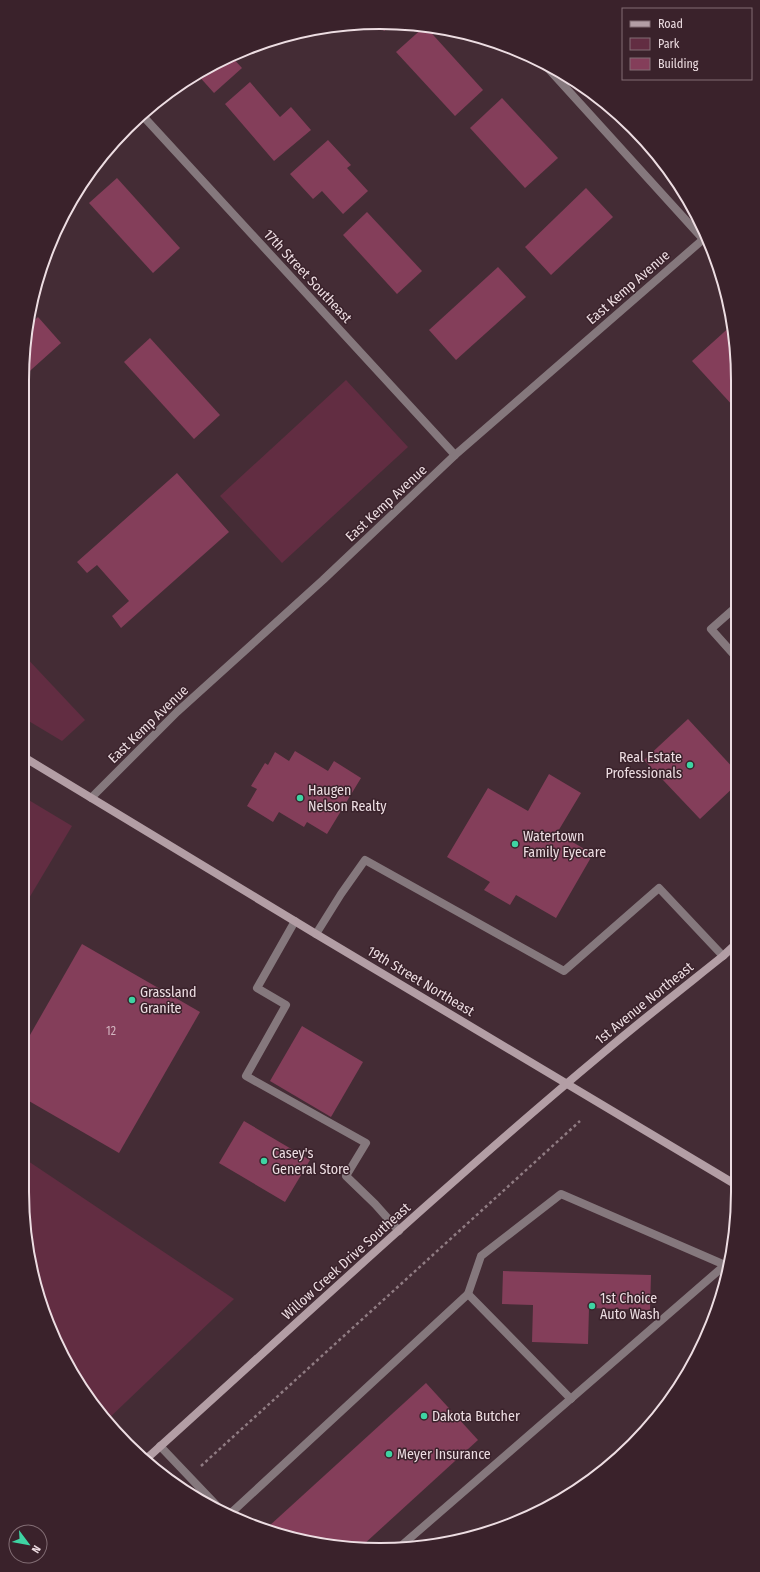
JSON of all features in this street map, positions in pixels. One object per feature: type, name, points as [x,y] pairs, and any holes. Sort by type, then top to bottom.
[{"type":"main road","name":"19th Street Northeast","points":[[29,760],[316,934],[731,1182]]},
{"type":"main road","name":"1st Avenue Northeast","points":[[567,1083],[731,949]]},
{"type":"main road","name":"Willow Creek Drive Southeast","points":[[149,1456],[399,1231],[567,1083]]},
{"type":"street","points":[[555,75],[697,229]]},
{"type":"street","name":"17th Street Southeast","points":[[146,119],[455,455]]},
{"type":"street","name":"East Kemp Avenue","points":[[91,798],[177,712],[323,580],[455,455],[702,241]]},
{"type":"street","points":[[731,611],[711,629],[731,651]]},
{"type":"street","points":[[316,934],[341,894],[365,860],[564,971],[660,888],[723,956]]},
{"type":"street","points":[[295,921],[258,988],[286,1005],[246,1076],[366,1143],[346,1176],[375,1204],[399,1231]]},
{"type":"street","points":[[234,1511],[468,1294],[481,1256],[561,1194],[723,1264]]},
{"type":"street","points":[[406,1542],[722,1267]]},
{"type":"street","points":[[468,1294],[571,1398]]},
{"type":"street","points":[[160,1446],[211,1500]]},
{"type":"path","points":[[189,1477],[580,1121]]},
{"type":"green space","points":[[346,380],[408,447],[282,563],[220,496]]},
{"type":"green space","points":[[29,660],[85,720],[62,741],[29,721]]},
{"type":"green space","points":[[29,800],[72,826],[29,898]]},
{"type":"green space","points":[[29,1162],[234,1299],[111,1417],[88,1387],[76,1368],[65,1347],[48,1305],[41,1283],[32,1238]]},
{"type":"building","points":[[419,31],[431,33],[483,90],[455,116],[396,52]]},
{"type":"building","points":[[235,61],[242,68],[214,93],[201,78]]},
{"type":"building","points":[[250,82],[280,117],[291,107],[311,130],[274,161],[225,104]]},
{"type":"building","points":[[502,98],[558,158],[525,188],[470,128]]},
{"type":"building","points":[[328,140],[351,165],[347,168],[368,191],[343,214],[322,191],[313,199],[290,174]]},
{"type":"building","points":[[117,178],[180,248],[153,273],[89,203]]},
{"type":"building","points":[[586,188],[613,217],[551,275],[525,247]]},
{"type":"building","points":[[367,212],[422,271],[397,294],[343,235]]},
{"type":"building","points":[[498,267],[526,297],[456,360],[429,330]]},
{"type":"building","points":[[38,317],[61,343],[29,371],[32,334],[35,320]]},
{"type":"building","points":[[727,329],[730,357],[731,404],[692,361]]},
{"type":"building","points":[[150,338],[220,415],[194,439],[124,362]]},
{"type":"building","points":[[177,473],[229,532],[121,628],[112,616],[129,601],[97,565],[87,573],[77,562]]},
{"type":"building","name":"Real Estate Professionals","points":[[688,719],[731,766],[731,790],[700,819],[644,760]]},
{"type":"building","name":"Haugen Nelson Realty","points":[[295,751],[328,771],[334,761],[361,778],[327,834],[307,822],[304,827],[279,812],[273,822],[247,806],[257,789],[251,786],[265,763],[268,765],[275,752],[289,761]]},
{"type":"building","name":"Watertown Family Eyecare","points":[[549,774],[581,793],[557,833],[593,854],[556,918],[516,895],[510,905],[484,890],[490,882],[447,857],[488,788],[528,811]]},
{"type":"building","points":[[82,944],[200,1012],[119,1153],[29,1101],[29,1037]]},
{"type":"building","name":"Casey's General Store","points":[[302,1026],[363,1062],[331,1117],[270,1081]]},
{"type":"building","name":"Casey's General Store","points":[[244,1121],[310,1160],[285,1202],[219,1163]]},
{"type":"building","name":"1st Choice Auto Wash","points":[[503,1271],[651,1275],[650,1310],[589,1308],[588,1344],[532,1342],[533,1305],[502,1304]]},
{"type":"building","points":[[426,1383],[478,1440],[366,1542],[334,1540],[289,1531],[270,1525]]},
{"type":"place","name":"Real Estate Professionals","points":[[690,765]]},
{"type":"place","name":"Haugen Nelson Realty","points":[[300,798]]},
{"type":"place","name":"Watertown Family Eyecare","points":[[515,844]]},
{"type":"place","name":"Grassland Granite","points":[[132,1000]]},
{"type":"place","name":"Casey's General Store","points":[[264,1161]]},
{"type":"place","name":"1st Choice Auto Wash","points":[[592,1306]]},
{"type":"place","name":"Dakota Butcher","points":[[424,1416]]},
{"type":"place","name":"Meyer Insurance","points":[[389,1454]]}]
